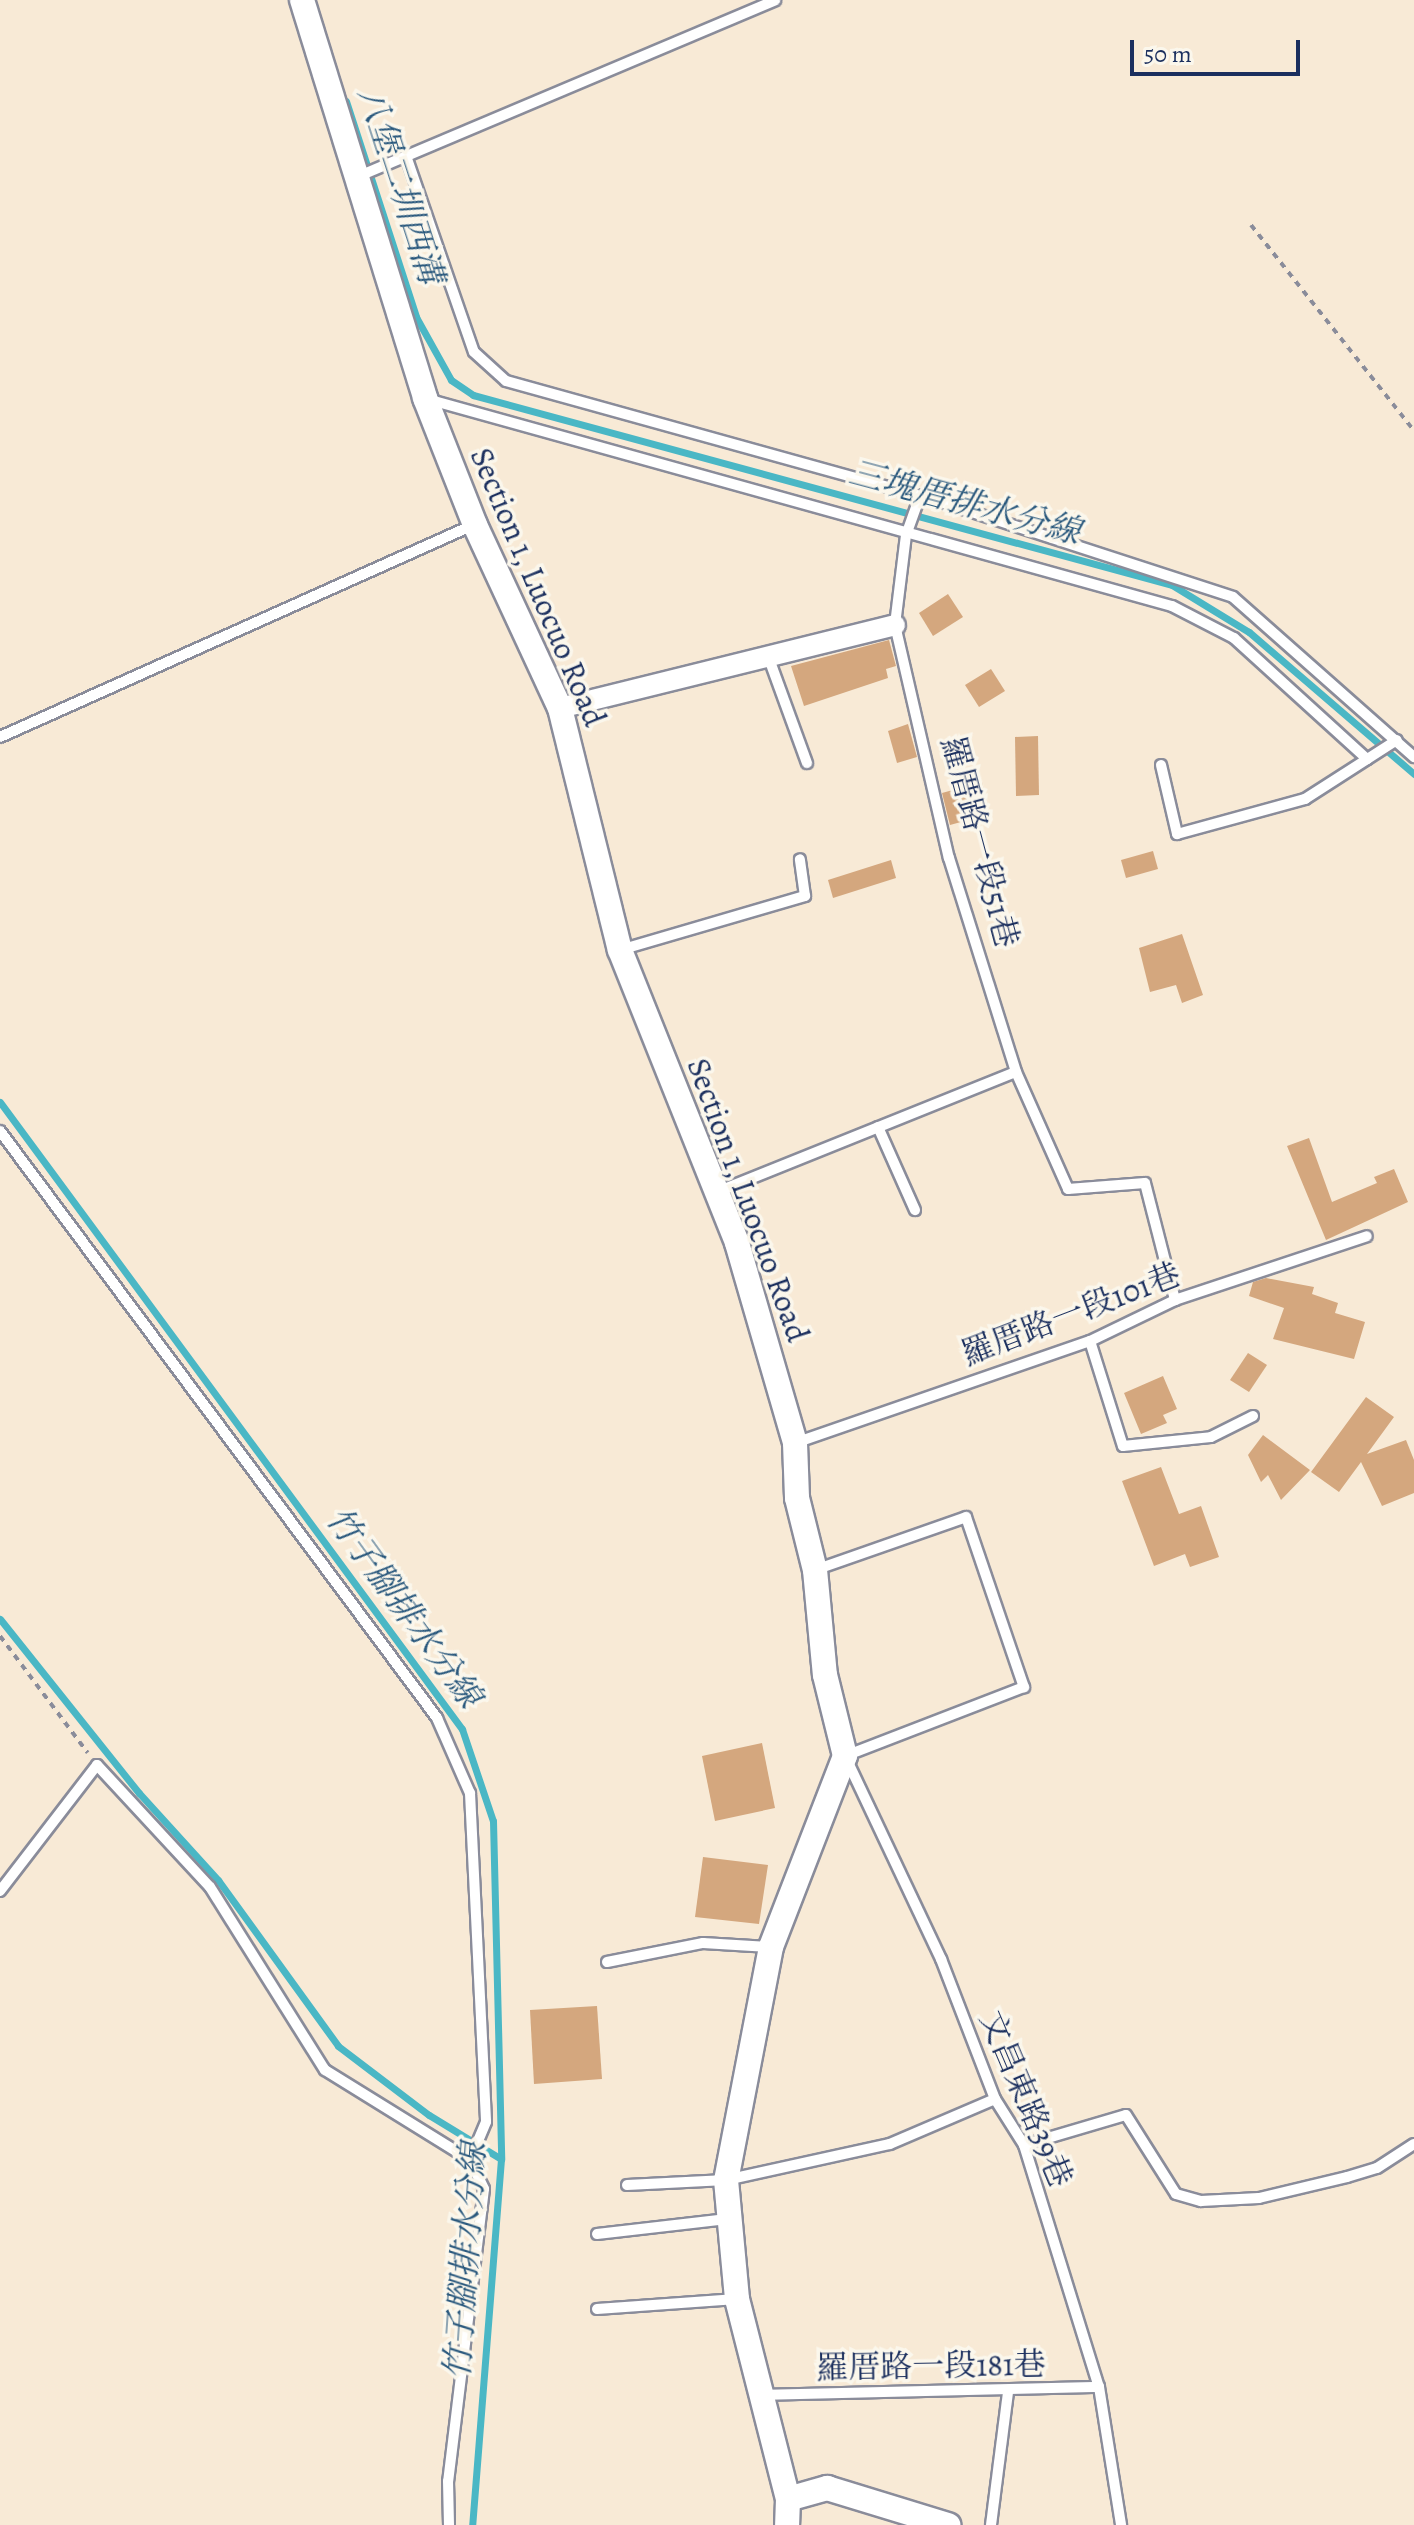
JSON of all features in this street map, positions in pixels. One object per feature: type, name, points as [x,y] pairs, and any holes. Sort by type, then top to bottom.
[{"type":"street","name":"Section 1, Luocuo Road","points":[[302,0],[425,398],[475,525],[560,708],[620,950],[717,1192],[795,1443],[797,1498],[815,1570],[825,1675],[845,1756]]},
{"type":"street","points":[[560,708],[895,625]]},
{"type":"street","points":[[787,2525],[788,2499],[737,2299],[727,2219],[726,2180],[771,1947],[845,1756]]},
{"type":"street","points":[[788,2499],[827,2488],[948,2525]]},
{"type":"lane","points":[[355,178],[775,0]]},
{"type":"lane","points":[[406,156],[474,352],[506,381],[919,500],[1233,597],[1414,757]]},
{"type":"lane","points":[[425,398],[906,535],[1172,606],[1234,638],[1367,759]]},
{"type":"lane","name":"羅厝路一段51巷","points":[[919,500],[906,535],[895,625],[949,858],[1016,1072],[1068,1189],[1145,1183],[1175,1300]]},
{"type":"lane","points":[[0,737],[475,525]]},
{"type":"lane","points":[[768,656],[807,763]]},
{"type":"lane","points":[[1161,765],[1177,834],[1305,799],[1397,740]]},
{"type":"lane","points":[[620,950],[805,896],[800,859]]},
{"type":"lane","points":[[717,1192],[1016,1072]]},
{"type":"lane","points":[[878,1127],[915,1210]]},
{"type":"lane","points":[[0,1131],[437,1718],[470,1793],[486,2122],[470,2160]]},
{"type":"lane","name":"羅厝路一段101巷","points":[[795,1443],[1090,1341],[1175,1300],[1367,1236]]},
{"type":"lane","points":[[1090,1341],[1123,1446],[1211,1437],[1253,1416]]},
{"type":"lane","points":[[815,1570],[966,1517],[1024,1687],[845,1756]]},
{"type":"lane","name":"文昌東路39巷","points":[[845,1756],[941,1959],[995,2099],[1024,2145],[1099,2387],[1121,2525]]},
{"type":"lane","points":[[0,1891],[97,1765],[210,1887],[325,2070],[470,2160],[484,2189],[448,2481],[449,2525]]},
{"type":"lane","points":[[607,1962],[703,1943],[771,1947]]},
{"type":"lane","points":[[627,2185],[726,2180],[890,2144],[995,2099]]},
{"type":"lane","points":[[1024,2145],[1126,2115],[1176,2194],[1201,2201],[1259,2198],[1347,2177],[1377,2168],[1414,2144]]},
{"type":"lane","points":[[597,2234],[727,2219]]},
{"type":"lane","points":[[597,2309],[737,2299]]},
{"type":"lane","name":"羅厝路一段181巷","points":[[763,2395],[1008,2393],[1099,2387]]},
{"type":"lane","points":[[991,2525],[1008,2393]]},
{"type":"path","points":[[1251,225],[1414,431]]},
{"type":"path","points":[[0,1636],[97,1765]]},
{"type":"building","points":[[948,594],[963,617],[933,636],[919,613]]},
{"type":"building","points":[[889,640],[896,666],[886,669],[888,678],[804,706],[791,666]]},
{"type":"building","points":[[991,669],[1005,691],[979,707],[965,685]]},
{"type":"building","points":[[908,724],[917,757],[897,763],[888,731]]},
{"type":"building","points":[[1038,736],[1039,795],[1016,796],[1015,737]]},
{"type":"building","points":[[982,782],[990,814],[950,825],[942,793]]},
{"type":"building","points":[[1153,851],[1158,869],[1126,878],[1121,860]]},
{"type":"building","points":[[891,860],[896,878],[833,898],[828,880]]},
{"type":"building","points":[[1182,934],[1203,995],[1182,1003],[1176,985],[1150,992],[1139,948]]},
{"type":"building","points":[[1309,1138],[1332,1202],[1377,1183],[1374,1177],[1394,1169],[1408,1202],[1326,1240],[1287,1146]]},
{"type":"building","points":[[1266,1278],[1314,1287],[1312,1294],[1338,1303],[1335,1313],[1365,1322],[1354,1359],[1273,1339],[1284,1308],[1249,1296],[1253,1282]]},
{"type":"building","points":[[1248,1353],[1267,1365],[1249,1392],[1230,1380]]},
{"type":"building","points":[[1163,1376],[1177,1409],[1163,1415],[1167,1423],[1141,1434],[1124,1393]]},
{"type":"building","points":[[1366,1397],[1394,1417],[1367,1454],[1406,1440],[1414,1460],[1414,1493],[1382,1506],[1361,1462],[1339,1492],[1311,1472]]},
{"type":"building","points":[[1263,1435],[1310,1470],[1281,1500],[1268,1475],[1261,1482],[1248,1455]]},
{"type":"building","points":[[1161,1467],[1179,1514],[1201,1506],[1219,1557],[1190,1567],[1185,1554],[1154,1566],[1122,1481]]},
{"type":"building","points":[[762,1743],[775,1808],[715,1821],[702,1756]]},
{"type":"building","points":[[703,1857],[768,1865],[759,1924],[695,1917]]},
{"type":"building","points":[[597,2006],[602,2079],[534,2084],[530,2010]]},
{"type":"waterway","name":"三塊厝排水分線","points":[[346,101],[416,317],[451,380],[473,395],[1172,585],[1249,632],[1414,774]]},
{"type":"waterway","name":"竹子腳排水分線","points":[[0,1102],[462,1729],[493,1821],[501,2159],[472,2525]]},
{"type":"waterway","points":[[0,1619],[139,1793],[218,1880],[338,2046],[429,2115],[501,2159]]},
{"type":"water label","name":"八堡二圳西溝","points":[[401,185]]}]
